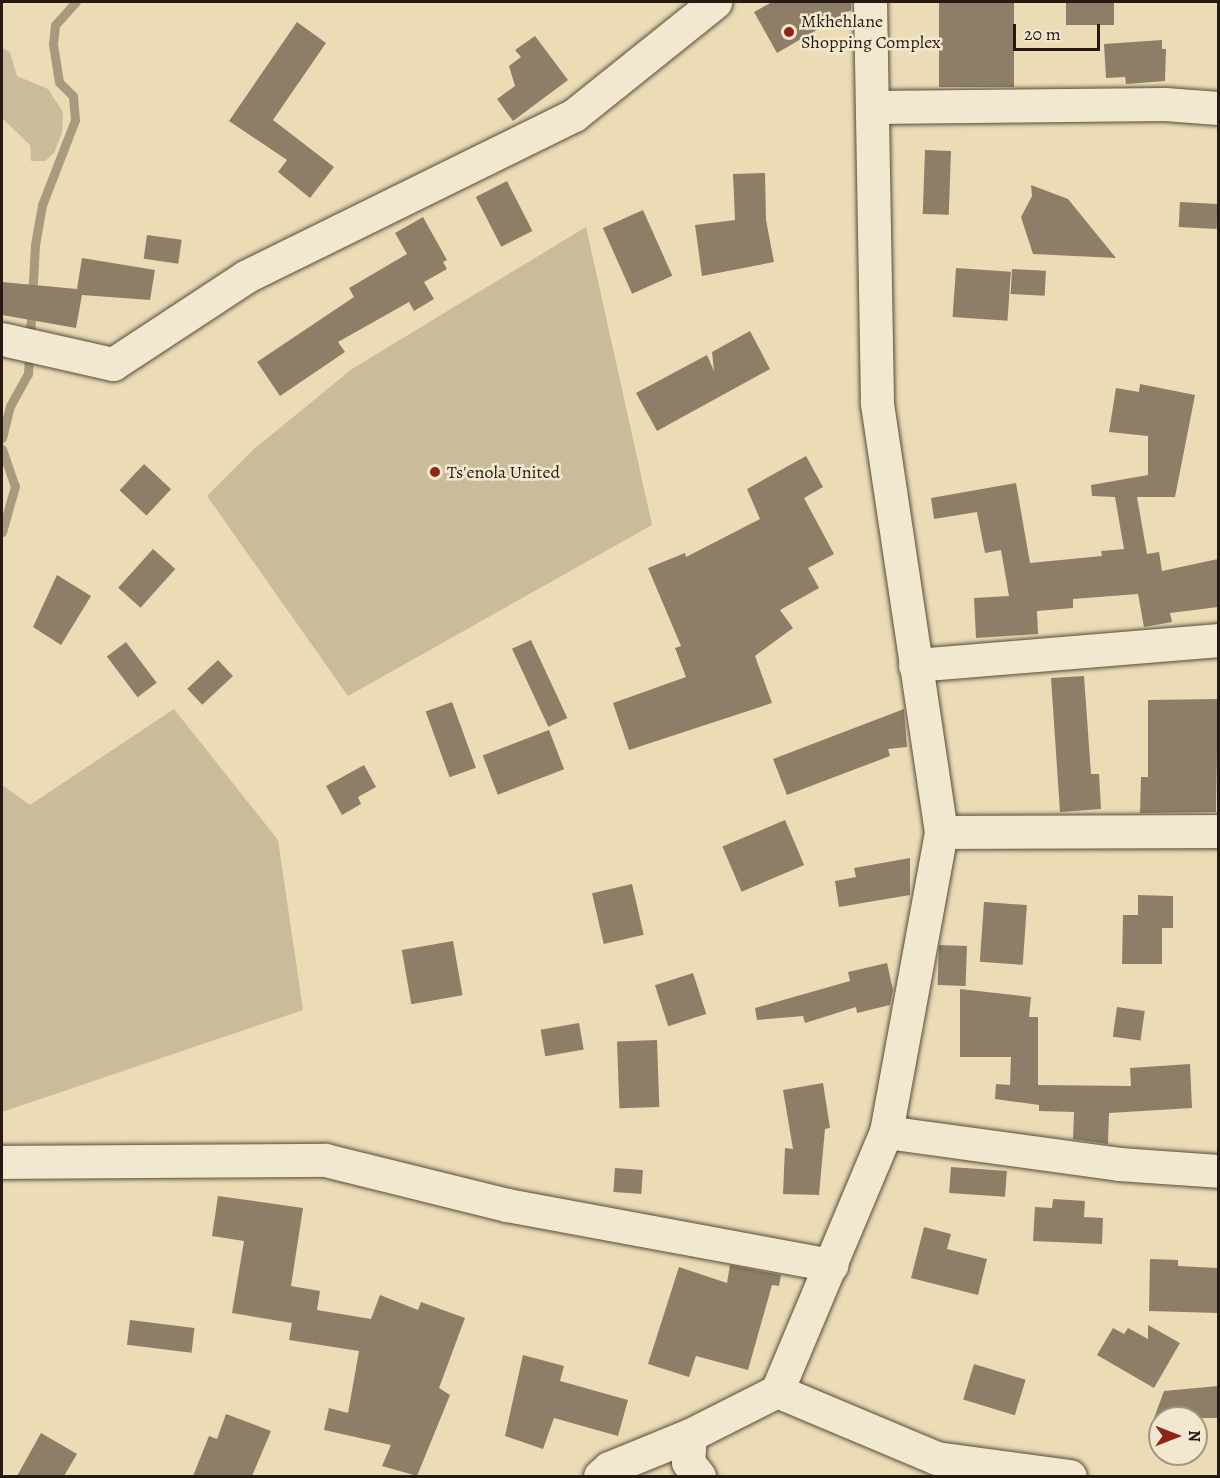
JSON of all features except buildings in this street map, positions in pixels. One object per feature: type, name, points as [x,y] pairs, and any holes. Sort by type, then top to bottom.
[{"type":"street","points":[[2,339],[113,363],[247,276],[574,115],[715,2]]},
{"type":"street","points":[[600,1476],[657,1446],[690,1435],[777,1391],[832,1265],[886,1132],[941,832],[878,402],[874,107],[870,2]]},
{"type":"street","points":[[874,107],[1165,104],[1218,108]]},
{"type":"street","points":[[915,665],[1218,640]]},
{"type":"street","points":[[941,832],[1218,831]]},
{"type":"street","points":[[886,1132],[1119,1164],[1218,1171]]},
{"type":"street","points":[[2,1162],[325,1160],[507,1205],[832,1265]]},
{"type":"street","points":[[777,1391],[936,1458],[1070,1476]]},
{"type":"street","points":[[690,1435],[688,1462],[699,1476]]},
{"type":"shaded area","points":[[2,48],[10,52],[17,76],[48,89],[63,112],[62,133],[54,153],[45,161],[31,161],[30,145],[2,118]]},
{"type":"shaded area","name":"Ts'enola United","points":[[586,227],[652,525],[348,696],[207,496],[254,449],[352,369]]},
{"type":"shaded area","points":[[174,709],[278,840],[303,1010],[2,1112],[2,785],[30,805]]},
{"type":"waterway","points":[[2,438],[10,406],[28,374],[35,245],[42,205],[75,120],[73,96],[59,82],[53,44],[55,25],[76,2]]},
{"type":"waterway","points":[[2,449],[15,486],[2,532]]},
{"type":"place","name":"Mkhehlane Shopping Complex","points":[[789,32]]},
{"type":"place","name":"Ts'enola United","points":[[435,472]]}]
